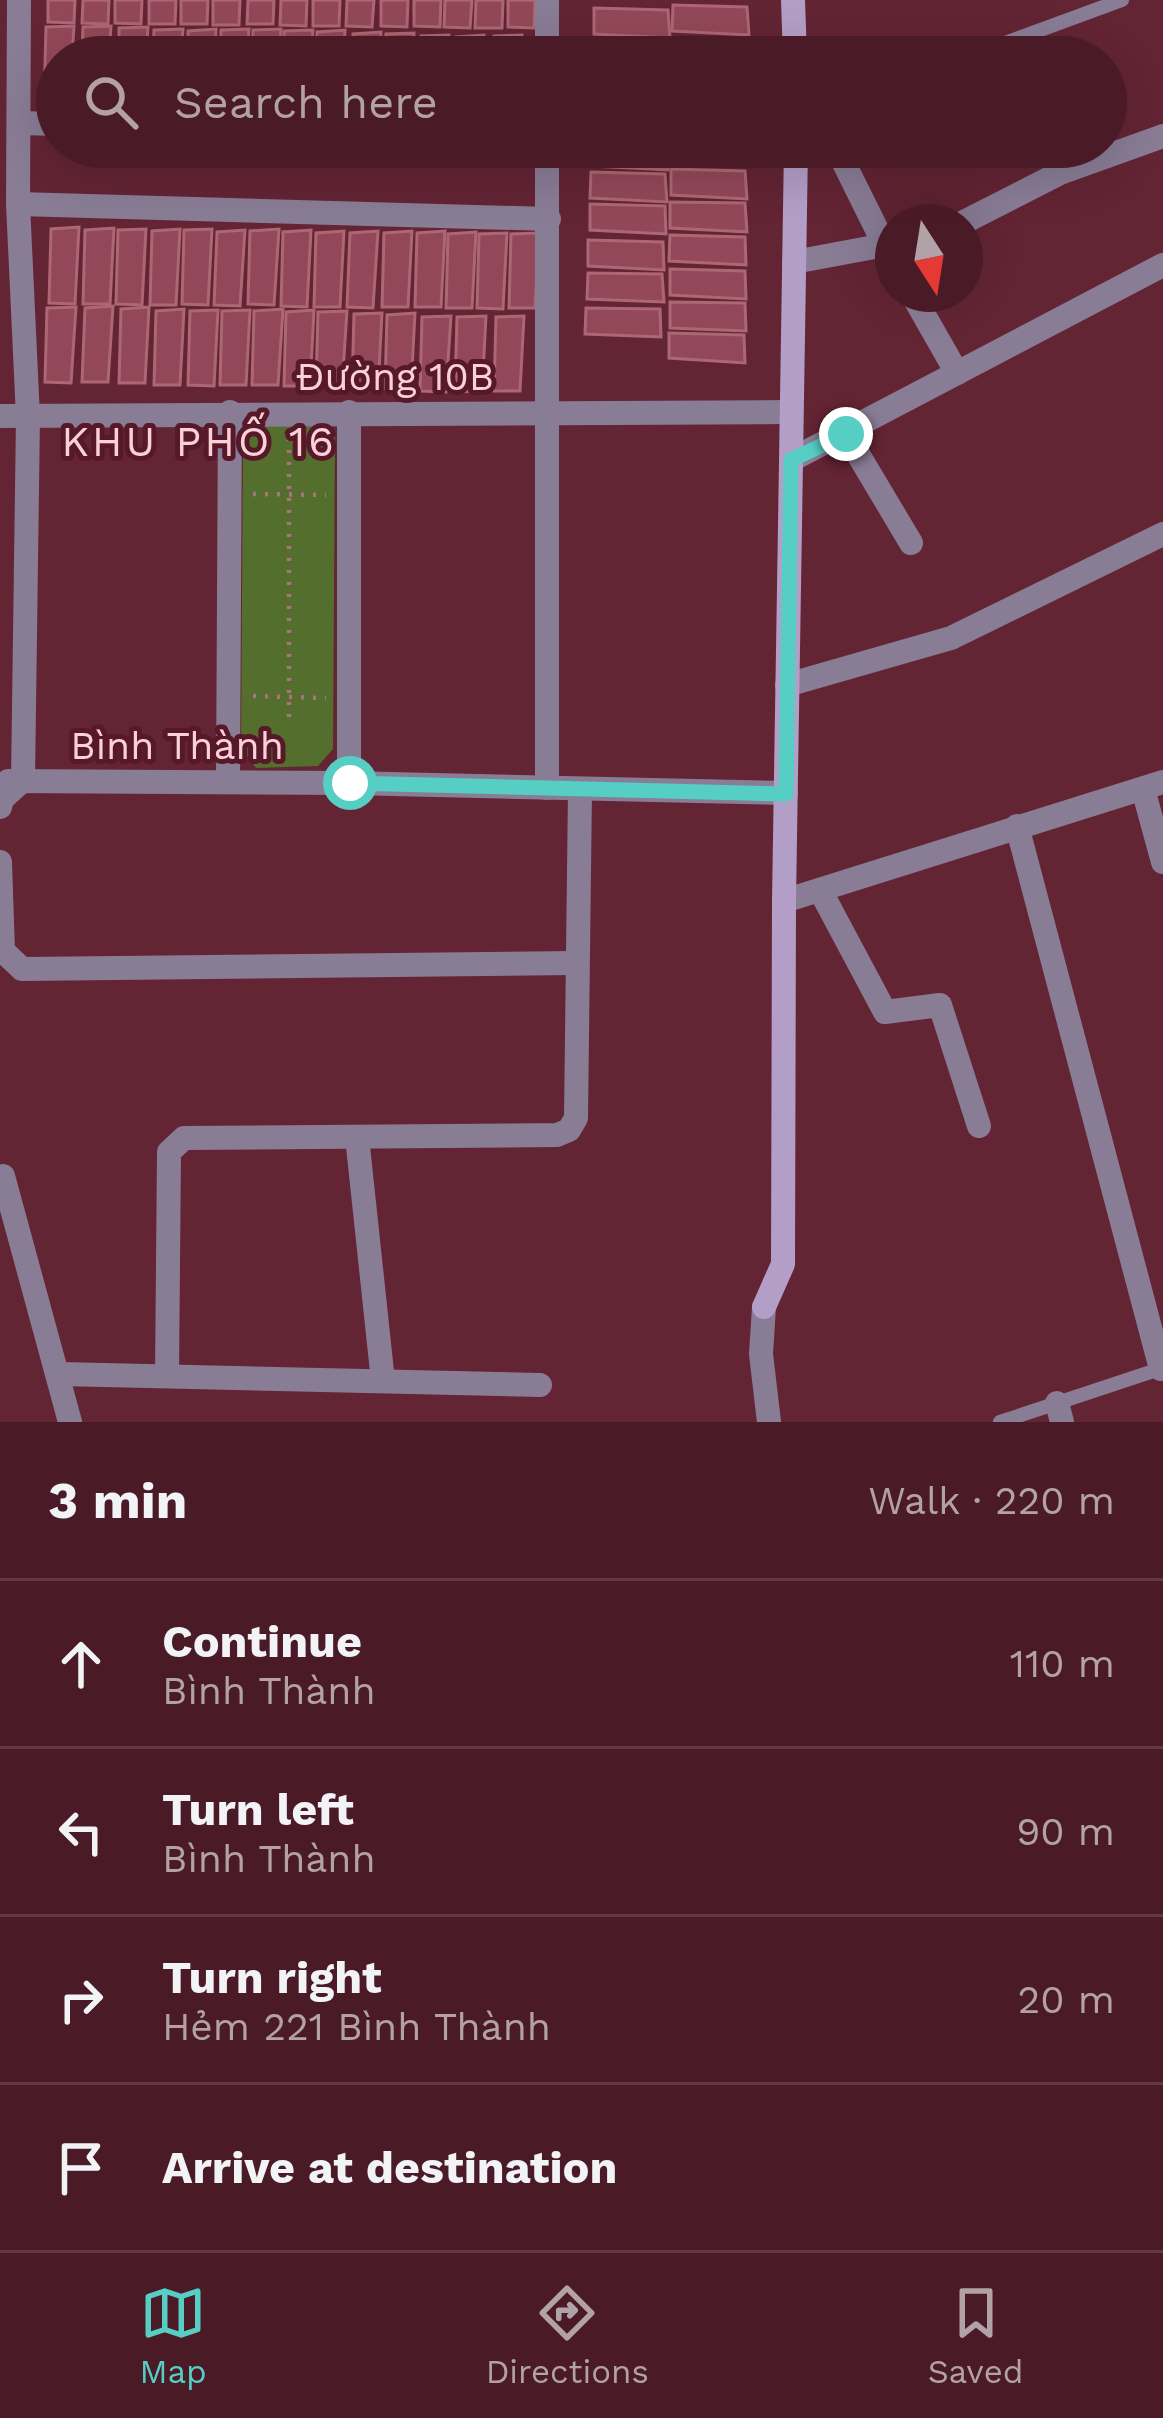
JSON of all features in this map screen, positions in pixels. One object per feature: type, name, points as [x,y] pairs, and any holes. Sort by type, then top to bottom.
[{"type":"street","points":[[0,807],[12,781],[28,416],[18,204],[20,0]]},
{"type":"street","points":[[547,36],[548,0]]},
{"type":"street","points":[[793,0],[794,36]]},
{"type":"street","points":[[19,123],[36,123]]},
{"type":"street","points":[[1127,149],[1163,136]]},
{"type":"street","points":[[547,788],[548,168]]},
{"type":"street","points":[[769,1422],[761,1354],[764,1307],[783,1264],[796,168]]},
{"type":"street","points":[[847,168],[875,224]]},
{"type":"street","points":[[983,212],[1074,168]]},
{"type":"street","points":[[18,204],[549,219]]},
{"type":"street","points":[[794,262],[875,257]]},
{"type":"street","points":[[791,460],[1163,265]]},
{"type":"street","points":[[922,312],[957,374]]},
{"type":"street","points":[[228,781],[230,412]]},
{"type":"street","points":[[350,412],[350,783]]},
{"type":"street","name":"Đường 10B","points":[[0,416],[790,412]]},
{"type":"street","points":[[846,434],[911,543]]},
{"type":"street","points":[[787,686],[951,638],[1163,534]]},
{"type":"street","name":"Bình Thành","points":[[12,781],[350,783],[786,794]]},
{"type":"street","points":[[784,901],[1153,786],[1163,862]]},
{"type":"street","points":[[167,1376],[169,1153],[175,1143],[184,1138],[557,1135],[569,1130],[576,1118],[580,790]]},
{"type":"street","points":[[1017,826],[1162,1369]]},
{"type":"street","points":[[0,862],[3,951],[22,968],[575,963]]},
{"type":"street","points":[[820,890],[885,1012],[940,1005],[979,1126]]},
{"type":"street","points":[[357,1137],[383,1381]]},
{"type":"street","points":[[1,1173],[70,1422]]},
{"type":"street","points":[[60,1374],[540,1385]]},
{"type":"lane","points":[[1024,36],[1122,0]]},
{"type":"lane","points":[[1000,1422],[1060,1412],[1162,1369]]},
{"type":"path","points":[[289,412],[289,720]]},
{"type":"path","points":[[230,494],[349,495]]},
{"type":"path","points":[[228,696],[350,698]]},
{"type":"green space","points":[[325,423],[335,438],[333,749],[318,766],[256,768],[241,748],[243,439],[251,425]]},
{"type":"building","points":[[48,0],[75,0],[74,23],[48,22]]},
{"type":"building","points":[[83,0],[109,0],[108,24],[82,23]]},
{"type":"building","points":[[115,0],[142,0],[141,24],[115,23]]},
{"type":"building","points":[[149,0],[176,0],[175,24],[149,24]]},
{"type":"building","points":[[181,0],[208,0],[207,24],[181,24]]},
{"type":"building","points":[[213,0],[240,0],[239,25],[213,25]]},
{"type":"building","points":[[248,0],[274,0],[273,24],[247,24]]},
{"type":"building","points":[[281,0],[307,0],[306,26],[280,25]]},
{"type":"building","points":[[313,0],[340,0],[339,26],[313,26]]},
{"type":"building","points":[[347,0],[374,0],[372,27],[346,26]]},
{"type":"building","points":[[381,0],[408,0],[407,27],[381,26]]},
{"type":"building","points":[[414,0],[441,0],[440,27],[414,26]]},
{"type":"building","points":[[445,0],[472,0],[470,28],[444,27]]},
{"type":"building","points":[[476,0],[503,0],[502,28],[475,28]]},
{"type":"building","points":[[508,0],[535,0],[534,28],[508,27]]},
{"type":"building","points":[[673,5],[747,7],[749,35],[672,31]]},
{"type":"building","points":[[594,8],[668,10],[670,36],[594,34]]},
{"type":"building","points":[[74,26],[73,36],[46,36],[46,27]]},
{"type":"building","points":[[111,26],[110,36],[83,36],[83,27]]},
{"type":"building","points":[[148,27],[147,36],[119,36],[119,28]]},
{"type":"building","points":[[183,29],[182,36],[154,36],[154,30]]},
{"type":"building","points":[[216,29],[216,36],[188,36],[188,31]]},
{"type":"building","points":[[249,29],[248,36],[221,36],[221,30]]},
{"type":"building","points":[[281,29],[280,36],[253,36],[253,30]]},
{"type":"building","points":[[313,30],[313,36],[284,36],[284,31]]},
{"type":"building","points":[[345,30],[345,36],[317,36],[317,32]]},
{"type":"building","points":[[671,169],[745,171],[747,199],[671,195]]},
{"type":"building","points":[[591,172],[665,174],[667,202],[590,198]]},
{"type":"building","points":[[670,202],[745,203],[747,232],[670,228]]},
{"type":"building","points":[[590,204],[665,206],[666,234],[590,230]]},
{"type":"building","points":[[79,227],[75,304],[49,303],[51,229]]},
{"type":"building","points":[[114,228],[110,304],[83,304],[85,230]]},
{"type":"building","points":[[146,229],[142,305],[116,304],[118,230]]},
{"type":"building","points":[[180,229],[176,305],[150,305],[152,231]]},
{"type":"building","points":[[212,229],[208,305],[182,304],[184,230]]},
{"type":"building","points":[[279,229],[274,305],[248,304],[250,231]]},
{"type":"building","points":[[245,230],[240,306],[214,305],[217,232]]},
{"type":"building","points":[[311,230],[307,307],[281,306],[283,232]]},
{"type":"building","points":[[344,231],[340,307],[314,307],[316,233]]},
{"type":"building","points":[[378,231],[373,308],[347,307],[350,233]]},
{"type":"building","points":[[412,231],[408,307],[382,307],[384,233]]},
{"type":"building","points":[[445,231],[441,307],[415,307],[417,233]]},
{"type":"building","points":[[476,232],[472,308],[446,308],[448,234]]},
{"type":"building","points":[[507,233],[503,309],[477,308],[479,234]]},
{"type":"building","points":[[539,233],[535,308],[509,308],[511,234]]},
{"type":"building","points":[[670,235],[745,237],[746,265],[669,261]]},
{"type":"building","points":[[588,240],[663,242],[664,270],[588,266]]},
{"type":"building","points":[[670,269],[745,271],[746,299],[670,295]]},
{"type":"building","points":[[588,273],[662,274],[664,302],[587,299]]},
{"type":"building","points":[[670,302],[745,303],[746,331],[670,328]]},
{"type":"building","points":[[113,306],[108,382],[82,382],[85,308]]},
{"type":"building","points":[[76,307],[71,383],[45,382],[47,308]]},
{"type":"building","points":[[149,307],[145,383],[119,383],[121,309]]},
{"type":"building","points":[[586,308],[660,309],[661,337],[585,334]]},
{"type":"building","points":[[184,309],[180,385],[154,385],[156,311]]},
{"type":"building","points":[[283,309],[278,385],[252,385],[254,311]]},
{"type":"building","points":[[218,310],[214,386],[188,385],[190,311]]},
{"type":"building","points":[[250,310],[246,385],[220,385],[222,311]]},
{"type":"building","points":[[314,310],[310,386],[284,386],[286,312]]},
{"type":"building","points":[[347,311],[342,387],[316,386],[318,312]]},
{"type":"building","points":[[382,313],[378,389],[352,389],[354,314]]},
{"type":"building","points":[[415,313],[411,389],[385,389],[387,315]]},
{"type":"building","points":[[451,316],[446,392],[420,391],[422,317]]},
{"type":"building","points":[[486,316],[482,392],[455,391],[457,317]]},
{"type":"building","points":[[524,316],[520,391],[494,391],[496,317]]},
{"type":"building","points":[[669,333],[744,335],[745,363],[669,358]]},
{"type":"district","name":"KHU PHỐ 16","points":[[199,441]]},
{"type":"route","points":[[350,783],[786,794],[791,460],[846,434]]}]
